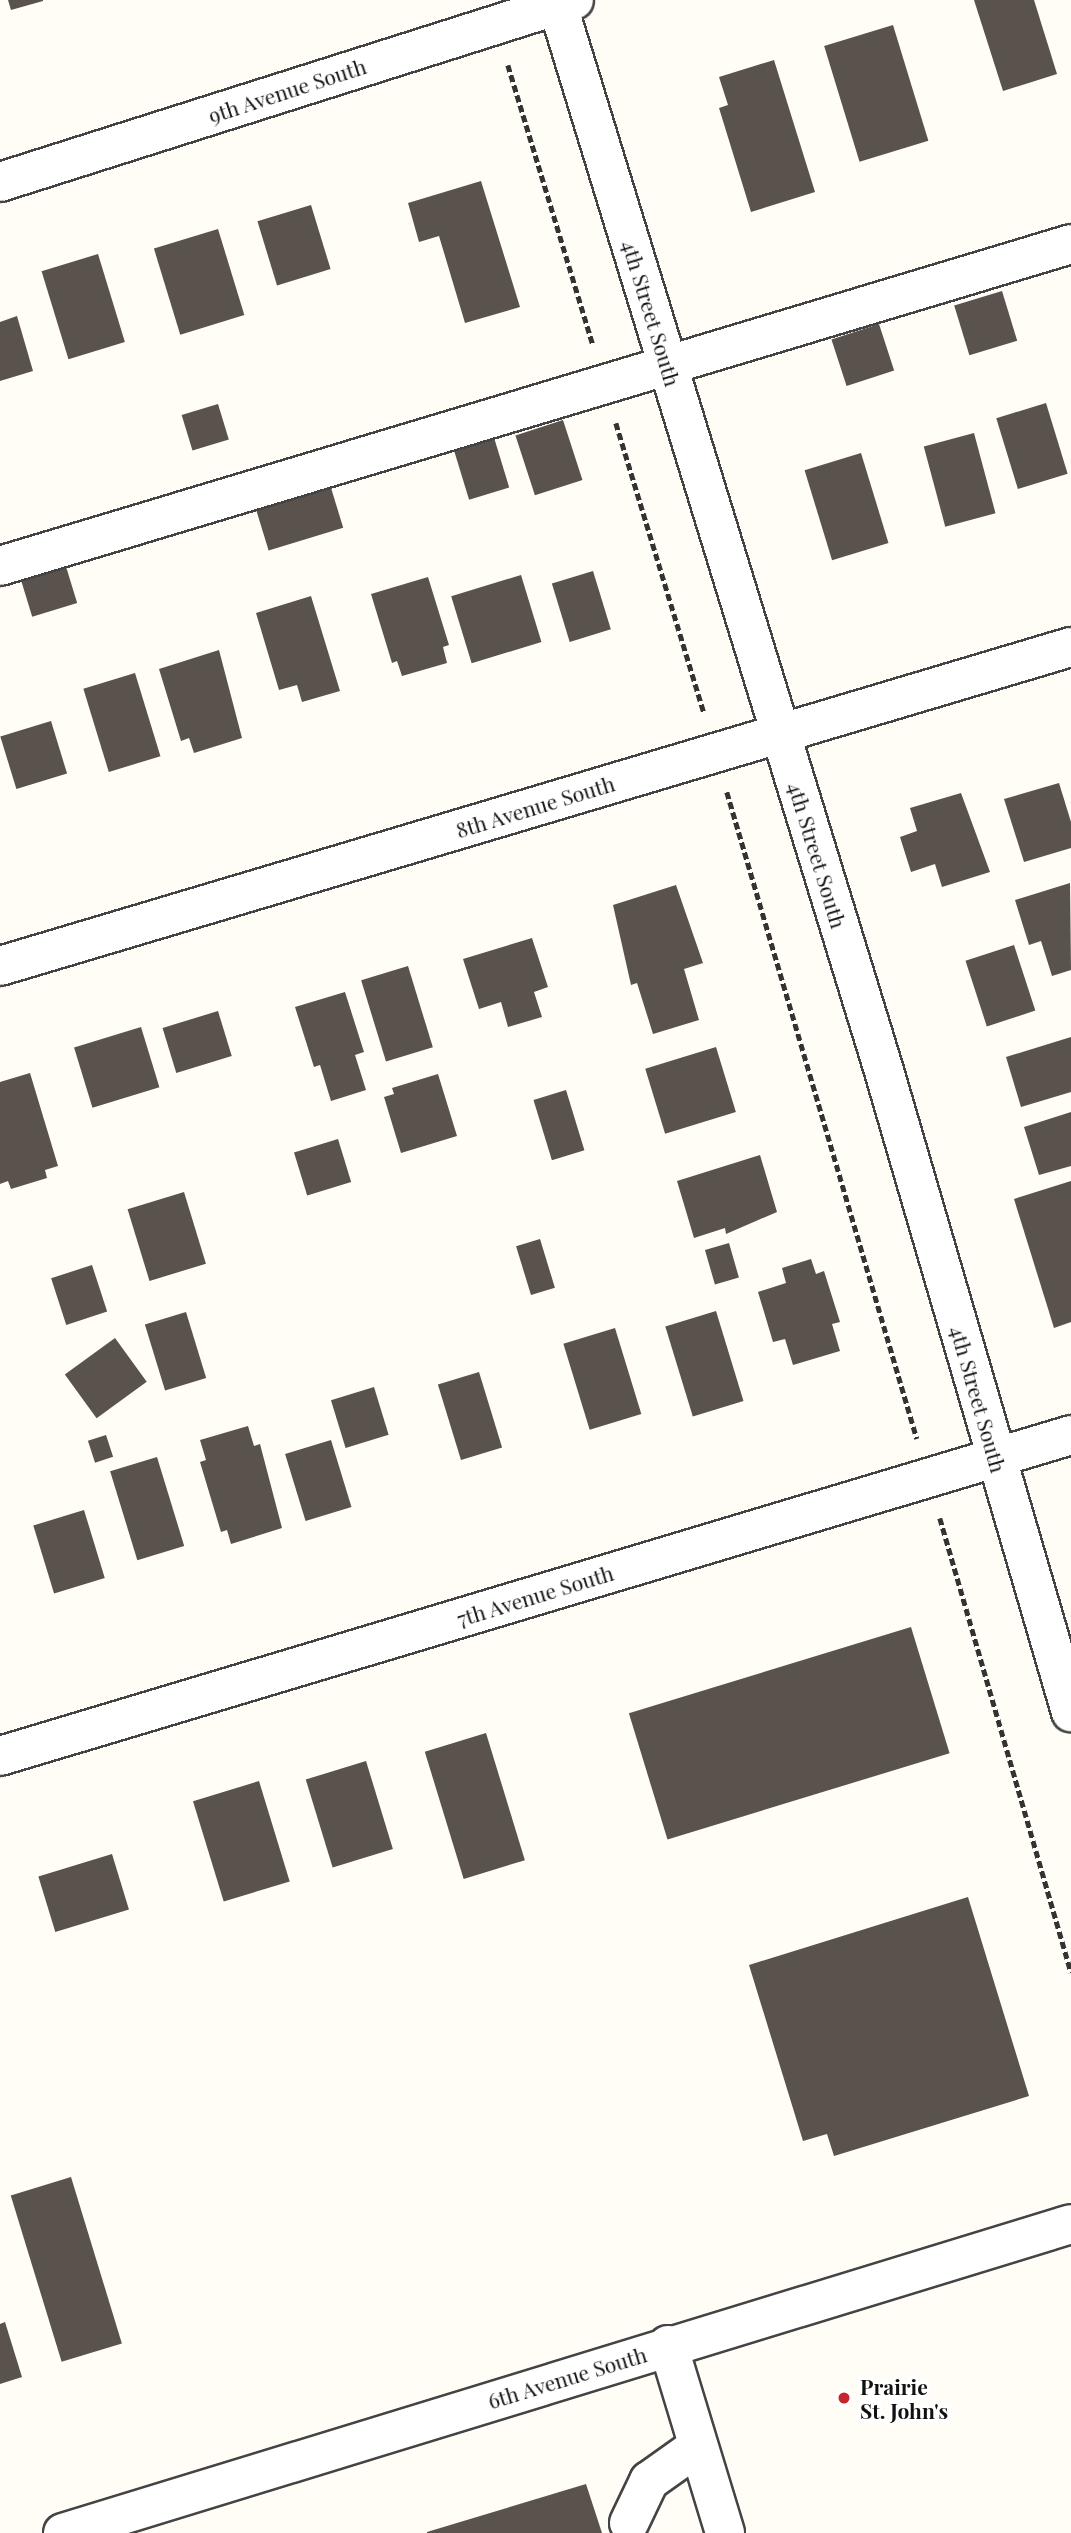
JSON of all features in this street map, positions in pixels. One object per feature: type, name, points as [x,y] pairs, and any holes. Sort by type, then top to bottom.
[{"type":"street","name":"9th Avenue South","points":[[0,182],[563,2]]},
{"type":"street","name":"4th Street South","points":[[563,2],[668,368],[780,733],[1071,1712]]},
{"type":"street","points":[[0,566],[668,368],[1071,244]]},
{"type":"street","name":"8th Avenue South","points":[[0,967],[1071,647]]},
{"type":"street","name":"7th Avenue South","points":[[0,1755],[1071,1435]]},
{"type":"street","name":"6th Avenue South","points":[[63,2533],[1071,2224]]},
{"type":"street","points":[[668,2346],[725,2533]]},
{"type":"street","points":[[629,2523],[649,2481],[698,2446]]},
{"type":"path","points":[[725,785],[919,1444]]},
{"type":"path","points":[[938,1511],[1071,1972]]},
{"type":"building","points":[[8,0],[43,0],[43,1],[11,10]]},
{"type":"building","points":[[974,0],[1034,0],[1057,74],[1003,91]]},
{"type":"building","points":[[893,25],[928,141],[860,162],[824,46]]},
{"type":"building","points":[[774,60],[815,192],[751,212],[719,108],[728,105],[719,77]]},
{"type":"building","points":[[481,181],[520,307],[465,323],[439,236],[419,242],[408,203]]},
{"type":"building","points":[[311,205],[331,269],[277,285],[257,221]]},
{"type":"building","points":[[218,229],[244,315],[180,335],[154,249]]},
{"type":"building","points":[[98,254],[125,342],[68,359],[42,271]]},
{"type":"building","points":[[1002,291],[1017,341],[969,355],[954,306]]},
{"type":"building","points":[[17,316],[33,371],[0,381],[0,322]]},
{"type":"building","points":[[879,324],[894,371],[847,386],[831,339]]},
{"type":"building","points":[[1046,403],[1068,474],[1018,489],[996,418]]},
{"type":"building","points":[[218,404],[229,439],[192,450],[182,415]]},
{"type":"building","points":[[563,420],[582,480],[535,495],[515,435]]},
{"type":"building","points":[[492,431],[509,487],[469,500],[452,443]]},
{"type":"building","points":[[974,433],[995,513],[945,527],[924,446]]},
{"type":"building","points":[[861,453],[888,543],[832,560],[805,470]]},
{"type":"building","points":[[328,478],[343,528],[269,551],[253,501]]},
{"type":"building","points":[[64,560],[77,603],[32,617],[19,574]]},
{"type":"building","points":[[593,571],[611,629],[570,642],[552,584]]},
{"type":"building","points":[[521,575],[541,642],[472,663],[451,596]]},
{"type":"building","points":[[428,577],[449,645],[443,647],[447,663],[402,676],[397,661],[392,663],[371,594]]},
{"type":"building","points":[[311,596],[340,691],[302,702],[297,685],[279,690],[256,613]]},
{"type":"building","points":[[219,650],[242,738],[194,753],[189,738],[181,741],[159,669]]},
{"type":"building","points":[[135,673],[160,756],[109,772],[83,689]]},
{"type":"building","points":[[51,721],[67,774],[16,789],[0,736]]},
{"type":"building","points":[[1059,783],[1071,822],[1071,848],[1024,862],[1004,799]]},
{"type":"building","points":[[961,793],[990,872],[942,887],[935,864],[911,872],[900,837],[917,831],[910,808]]},
{"type":"building","points":[[1070,883],[1071,970],[1052,976],[1041,941],[1029,945],[1015,900]]},
{"type":"building","points":[[676,885],[703,963],[684,969],[699,1020],[653,1034],[637,983],[631,985],[613,905]]},
{"type":"building","points":[[532,938],[548,987],[534,992],[542,1017],[508,1027],[501,1002],[479,1009],[463,959]]},
{"type":"building","points":[[1014,945],[1035,1011],[987,1026],[965,961]]},
{"type":"building","points":[[408,966],[433,1047],[386,1062],[361,980]]},
{"type":"building","points":[[345,992],[364,1052],[355,1055],[366,1090],[331,1101],[320,1065],[314,1067],[295,1007]]},
{"type":"building","points":[[218,1011],[232,1056],[176,1073],[163,1028]]},
{"type":"building","points":[[141,1027],[159,1087],[92,1108],[74,1047]]},
{"type":"building","points":[[1071,1037],[1071,1092],[1021,1107],[1006,1057]]},
{"type":"building","points":[[716,1047],[736,1112],[665,1134],[645,1069]]},
{"type":"building","points":[[30,1073],[58,1166],[45,1170],[47,1178],[11,1189],[8,1181],[0,1184],[0,1082]]},
{"type":"building","points":[[438,1074],[457,1136],[401,1153],[384,1097],[394,1094],[392,1088]]},
{"type":"building","points":[[566,1090],[584,1150],[552,1160],[533,1100]]},
{"type":"building","points":[[1071,1112],[1071,1166],[1039,1175],[1024,1127]]},
{"type":"building","points":[[338,1139],[351,1182],[307,1195],[294,1152]]},
{"type":"building","points":[[760,1155],[777,1212],[726,1234],[725,1228],[694,1238],[677,1181]]},
{"type":"building","points":[[1071,1181],[1071,1322],[1054,1328],[1014,1199]]},
{"type":"building","points":[[184,1192],[206,1264],[150,1281],[128,1209]]},
{"type":"building","points":[[540,1239],[555,1288],[531,1295],[516,1246]]},
{"type":"building","points":[[729,1243],[739,1278],[715,1284],[705,1250]]},
{"type":"building","points":[[811,1259],[816,1274],[824,1271],[840,1322],[832,1324],[840,1351],[793,1365],[785,1339],[773,1342],[758,1292],[786,1283],[782,1268]]},
{"type":"building","points":[[92,1265],[107,1312],[66,1325],[51,1278]]},
{"type":"building","points":[[716,1311],[743,1401],[693,1416],[665,1326]]},
{"type":"building","points":[[186,1312],[206,1378],[165,1391],[145,1325]]},
{"type":"building","points":[[615,1328],[641,1414],[590,1430],[563,1344]]},
{"type":"building","points":[[115,1338],[147,1382],[97,1418],[65,1374]]},
{"type":"building","points":[[479,1372],[502,1448],[461,1460],[438,1385]]},
{"type":"building","points":[[374,1387],[389,1435],[346,1448],[331,1400]]},
{"type":"building","points":[[248,1426],[254,1446],[260,1444],[282,1528],[231,1544],[227,1530],[221,1532],[200,1462],[206,1460],[200,1440]]},
{"type":"building","points":[[106,1435],[113,1457],[95,1463],[88,1441]]},
{"type":"building","points":[[331,1440],[351,1507],[306,1521],[285,1454]]},
{"type":"building","points":[[157,1457],[184,1546],[137,1560],[110,1471]]},
{"type":"building","points":[[84,1510],[105,1578],[54,1593],[33,1525]]},
{"type":"building","points":[[911,1627],[950,1753],[667,1839],[629,1713]]},
{"type":"building","points":[[486,1733],[525,1860],[464,1879],[425,1752]]},
{"type":"building","points":[[366,1761],[393,1849],[333,1867],[306,1779]]},
{"type":"building","points":[[259,1781],[290,1881],[224,1902],[193,1801]]},
{"type":"building","points":[[112,1854],[129,1909],[55,1932],[38,1877]]},
{"type":"building","points":[[968,1897],[1029,2096],[834,2156],[827,2134],[803,2141],[749,1965]]},
{"type":"building","points":[[71,2177],[122,2343],[62,2362],[11,2195]]},
{"type":"building","points":[[5,2322],[22,2377],[0,2384],[0,2324]]},
{"type":"building","points":[[586,2484],[602,2533],[427,2533],[427,2532]]},
{"type":"place","name":"Prairie St. John's","points":[[844,2398]]}]
